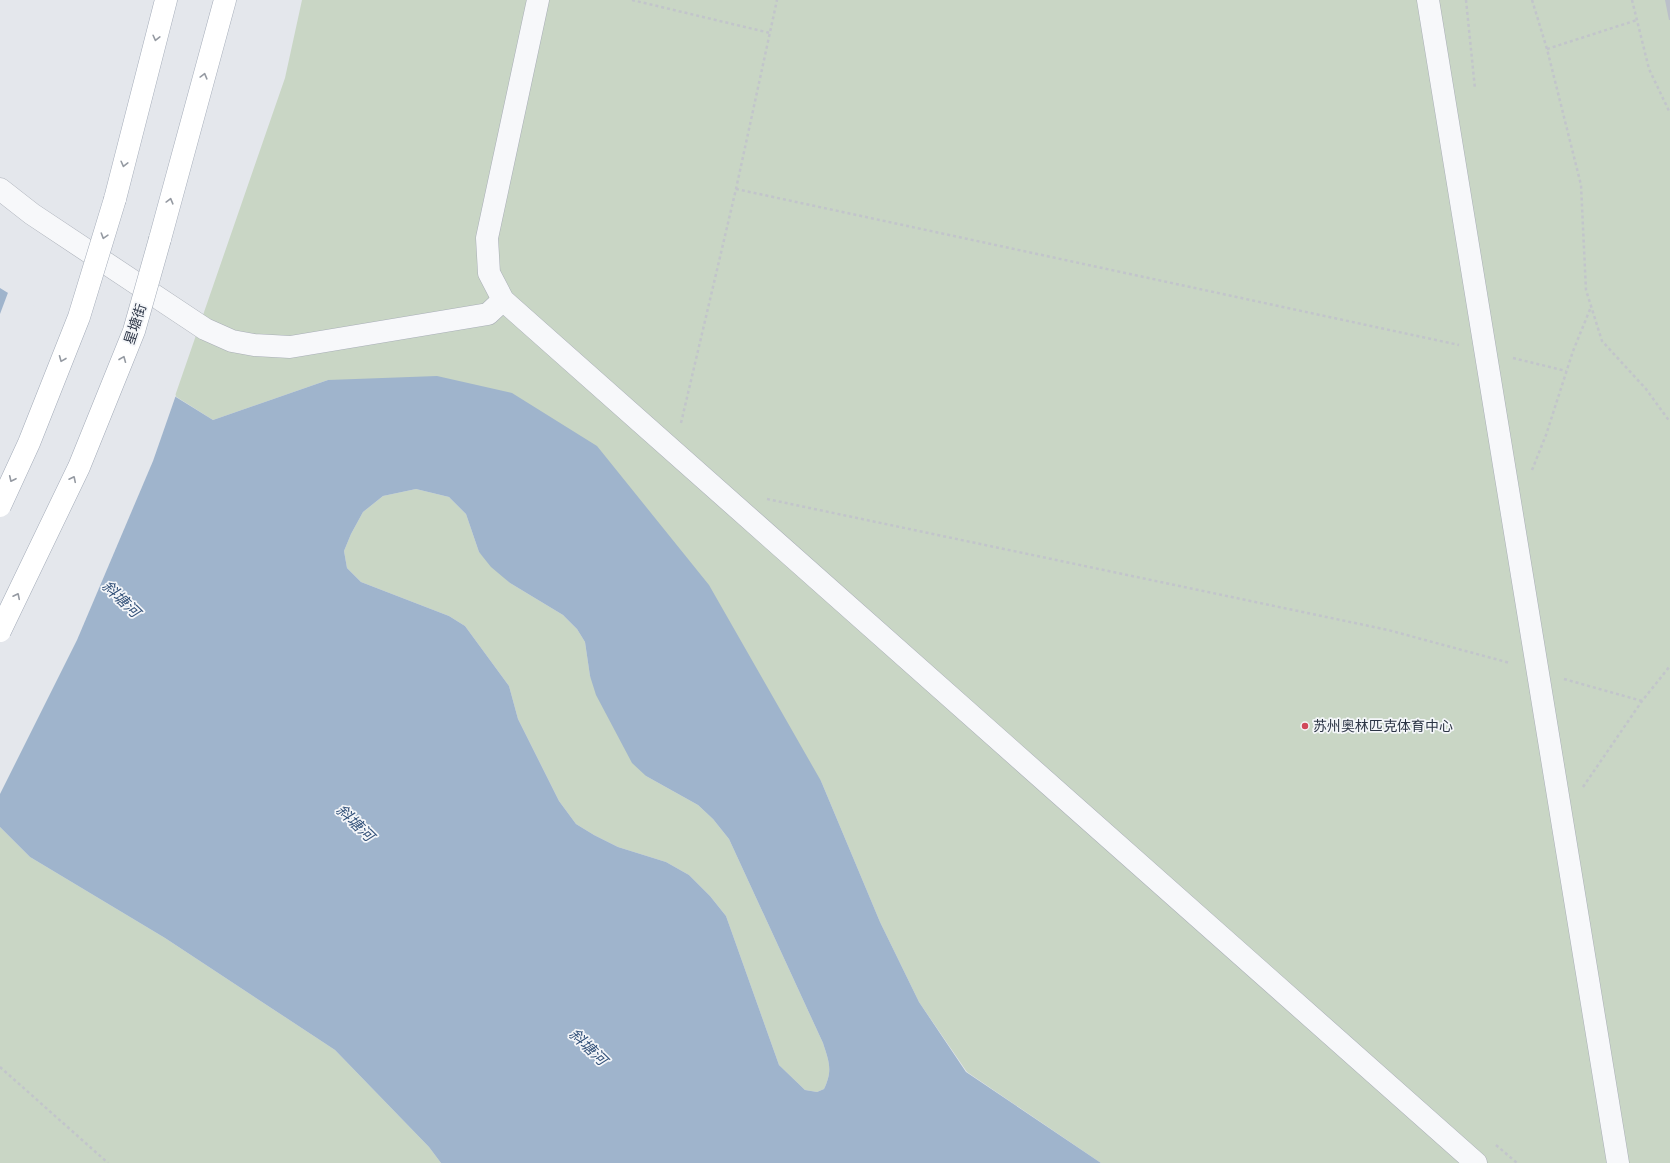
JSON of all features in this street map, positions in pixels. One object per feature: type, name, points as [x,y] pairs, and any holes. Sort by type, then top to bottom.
[{"type":"main road","points":[[0,506],[29,443],[79,317],[115,199],[166,0]]},
{"type":"main road","name":"星塘街","points":[[0,631],[85,452],[134,331],[225,0]]},
{"type":"street","points":[[538,0],[486,238],[489,273],[503,300],[1476,1163]]},
{"type":"street","points":[[1428,0],[1618,1163]]},
{"type":"street","points":[[0,190],[32,214],[204,329],[232,341],[290,348],[488,314],[503,300]]},
{"type":"path","points":[[632,0],[770,33]]},
{"type":"path","points":[[680,428],[736,189],[777,0]]},
{"type":"path","points":[[1466,0],[1475,89]]},
{"type":"path","points":[[1532,0],[1547,48],[1581,185],[1586,290],[1602,341],[1646,389],[1670,422]]},
{"type":"path","points":[[1632,0],[1649,69],[1670,113]]},
{"type":"path","points":[[1547,48],[1637,20]]},
{"type":"path","points":[[736,189],[1485,351],[1566,372]]},
{"type":"path","points":[[1531,470],[1546,435],[1573,351],[1592,307]]},
{"type":"path","points":[[766,499],[1388,630],[1516,665]]},
{"type":"path","points":[[1562,817],[1642,701],[1670,666]]},
{"type":"path","points":[[1559,677],[1642,701]]},
{"type":"path","points":[[0,1067],[108,1163]]},
{"type":"path","points":[[1493,1142],[1516,1163]]},
{"type":"green space","name":"苏州奥林匹克体育中心","points":[[302,0],[1670,0],[1670,1163],[1101,1163],[967,1072],[919,1002],[880,922],[821,781],[328,380],[213,420],[175,396],[285,78]]},
{"type":"green space","points":[[416,489],[449,497],[466,514],[479,552],[510,583],[563,615],[577,629],[585,642],[590,676],[646,776],[698,805],[713,819],[729,839],[823,1043],[829,1066],[827,1082],[824,1089],[817,1092],[805,1090],[779,1065],[726,916],[710,896],[689,875],[666,862],[618,847],[576,824],[559,801],[518,719],[509,686],[465,626],[449,616],[361,582],[347,568],[344,551],[363,512],[383,496]]},
{"type":"green space","points":[[0,827],[30,857],[165,938],[335,1050],[429,1147],[441,1163],[0,1163]]},
{"type":"water","name":"斜塘河","points":[[0,288],[213,420],[328,380],[437,376],[512,393],[597,446],[709,585],[821,781],[880,922],[919,1002],[966,1072],[1101,1163],[441,1163],[429,1147],[335,1050],[165,938],[30,857],[0,827]],"holes":[[[416,489],[449,497],[466,514],[479,552],[491,567],[510,583],[563,615],[577,629],[585,642],[590,676],[596,695],[632,763],[646,776],[698,805],[713,819],[729,839],[823,1043],[829,1066],[827,1082],[824,1089],[817,1092],[805,1090],[779,1065],[726,916],[710,896],[689,875],[666,862],[618,847],[576,824],[559,801],[518,719],[509,686],[465,626],[449,616],[361,582],[347,568],[344,551],[351,534],[363,512],[383,496]]]},
{"type":"pier","points":[[9,290],[176,395],[153,461],[77,640],[0,794],[0,314]]},
{"type":"building","points":[[1665,0],[1670,0],[1670,20],[1669,20]]},
{"type":"place","name":"苏州奥林匹克体育中心","points":[[1305,726]]}]
